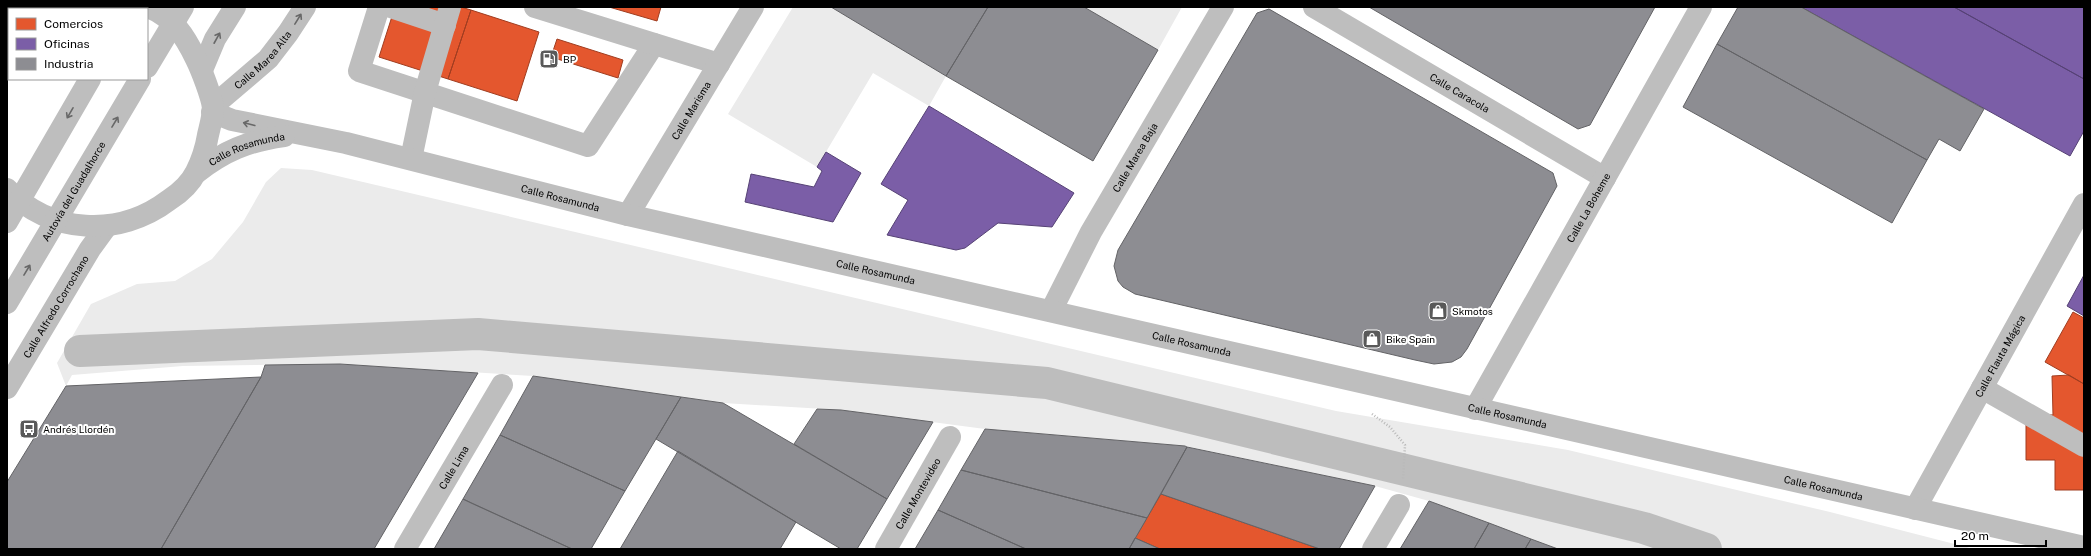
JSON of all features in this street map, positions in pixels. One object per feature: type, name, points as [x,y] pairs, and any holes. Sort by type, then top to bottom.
[{"type":"main road","points":[[7,189],[18,201],[39,214],[65,224],[106,227],[135,219],[158,209],[182,191],[196,173],[206,147],[212,109],[202,70],[180,30],[164,15],[148,7]]},
{"type":"main road","points":[[148,65],[182,7]]},
{"type":"main road","points":[[202,70],[215,39],[235,7]]},
{"type":"main road","name":"Calle Marea Alta","points":[[212,109],[268,59],[288,33],[305,7]]},
{"type":"main road","points":[[379,7],[359,71],[588,146],[654,44]]},
{"type":"main road","points":[[391,7],[447,16],[425,92],[411,159]]},
{"type":"main road","points":[[535,7],[719,64]]},
{"type":"main road","name":"Calle Marisma","points":[[628,214],[752,7]]},
{"type":"main road","name":"Calle Marea Baja","points":[[1051,311],[1091,232],[1223,7]]},
{"type":"main road","name":"Calle Caracola","points":[[1314,7],[1605,178]]},
{"type":"main road","name":"Calle La Boheme","points":[[1475,409],[1701,7]]},
{"type":"main road","points":[[7,222],[89,80]]},
{"type":"main road","name":"Autovía del Guadalhorce","points":[[7,303],[139,80]]},
{"type":"main road","name":"Calle Rosamunda","points":[[212,109],[232,120],[346,143],[628,214],[1374,386],[2084,547]]},
{"type":"main road","name":"Calle Rosamunda","points":[[196,173],[215,158],[243,144],[301,134]]},
{"type":"main road","name":"Calle Flauta Mágica","points":[[1915,509],[2084,204]]},
{"type":"main road","name":"Calle Alfredo Corrochano","points":[[7,388],[90,249],[106,227]]},
{"type":"main road","name":"Calle Lima","points":[[405,549],[502,385]]},
{"type":"main road","points":[[1982,388],[2084,446]]},
{"type":"main road","name":"Calle Montevideo","points":[[886,549],[950,437]]},
{"type":"main road","points":[[1373,549],[1399,505]]},
{"type":"path","points":[[1374,386],[1368,411],[1390,427],[1405,445],[1404,470],[1399,505]]},
{"type":"shaded area","points":[[793,7],[831,7],[946,76],[929,106],[873,73],[817,167],[728,114]]},
{"type":"shaded area","points":[[1084,7],[1182,7],[1158,50]]},
{"type":"shaded area","points":[[281,168],[312,170],[1336,411],[1568,450],[1830,512],[1974,549],[1558,549],[1429,501],[1375,486],[1185,446],[985,429],[841,410],[723,403],[533,376],[340,364],[183,366],[72,375],[66,386],[57,363],[91,304],[137,284],[175,281],[212,259],[243,222],[266,182]]},
{"type":"building: Comercios","points":[[395,7],[461,7],[471,10],[448,79],[379,57]]},
{"type":"building: Comercios","points":[[609,7],[661,7],[657,21]]},
{"type":"building: Comercios","points":[[471,10],[539,32],[517,101],[448,79]]},
{"type":"building: Comercios","points":[[557,39],[623,60],[618,78],[551,57]]},
{"type":"building: Comercios","points":[[2073,312],[2084,318],[2084,384],[2045,362]]},
{"type":"building: Comercios","points":[[2069,375],[2084,384],[2084,490],[2055,490],[2055,460],[2026,460],[2026,414],[2053,415],[2052,376]]},
{"type":"building: Comercios","points":[[1161,494],[1320,549],[1160,549],[1135,538]]},
{"type":"building: Oficinas","points":[[1801,7],[1954,7],[2084,79],[2084,131],[2070,156]]},
{"type":"building: Oficinas","points":[[1954,7],[2084,7],[2084,79]]},
{"type":"building: Oficinas","points":[[929,106],[1074,193],[1052,227],[998,223],[965,248],[956,250],[887,235],[908,200],[881,184]]},
{"type":"building: Oficinas","points":[[826,152],[861,173],[833,222],[745,202],[751,174],[814,187],[822,171],[817,167]]},
{"type":"building: Oficinas","points":[[2084,275],[2084,316],[2067,306]]},
{"type":"building: Industria","points":[[831,7],[988,7],[946,76]]},
{"type":"building: Industria","points":[[988,7],[1084,7],[1158,50],[1093,161],[946,76]]},
{"type":"building: Industria","points":[[1369,7],[1655,7],[1590,125],[1578,129]]},
{"type":"building: Industria","points":[[1738,7],[1801,7],[1984,109],[1960,151],[1939,139],[1927,160],[1717,44]]},
{"type":"building: Industria","points":[[1269,9],[1553,173],[1557,186],[1467,349],[1461,357],[1452,362],[1434,364],[1415,360],[1135,294],[1123,287],[1118,281],[1114,266],[1118,250],[1257,13]]},
{"type":"building: Industria","points":[[1717,44],[1927,160],[1892,223],[1683,107]]},
{"type":"building: Industria","points":[[340,364],[478,373],[374,549],[161,549],[261,377],[265,365]]},
{"type":"building: Industria","points":[[533,376],[681,397],[625,491],[500,435]]},
{"type":"building: Industria","points":[[261,377],[161,549],[7,549],[7,482],[66,386]]},
{"type":"building: Industria","points":[[681,397],[723,403],[887,499],[857,549],[841,549],[656,439]]},
{"type":"building: Industria","points":[[817,409],[841,410],[933,422],[887,499],[794,444]]},
{"type":"building: Industria","points":[[985,429],[1187,447],[1147,518],[961,470]]},
{"type":"building: Industria","points":[[500,435],[625,491],[591,549],[572,549],[463,499]]},
{"type":"building: Industria","points":[[1187,447],[1375,486],[1339,549],[1320,549],[1161,494]]},
{"type":"building: Industria","points":[[678,451],[796,522],[780,549],[620,549]]},
{"type":"building: Industria","points":[[961,470],[1147,518],[1129,549],[1026,549],[938,510]]},
{"type":"building: Industria","points":[[463,499],[471,503],[572,549],[434,549]]},
{"type":"building: Industria","points":[[1429,501],[1489,523],[1474,549],[1400,549]]},
{"type":"building: Industria","points":[[938,510],[1026,549],[915,549]]},
{"type":"building: Industria","points":[[1489,523],[1531,539],[1525,549],[1474,549]]},
{"type":"building: Industria","points":[[1135,538],[1160,549],[1129,549]]},
{"type":"building: Industria","points":[[1531,539],[1558,549],[1525,549]]},
{"type":"waterway","points":[[80,351],[478,334],[1047,383],[1644,528],[1706,549]]},
{"type":"place","name":"BP","points":[[549,59]]},
{"type":"place","name":"Skmotos","points":[[1438,311]]},
{"type":"place","name":"Bike Spain","points":[[1372,339]]},
{"type":"place","name":"Andrés Llordén","points":[[29,429]]}]
